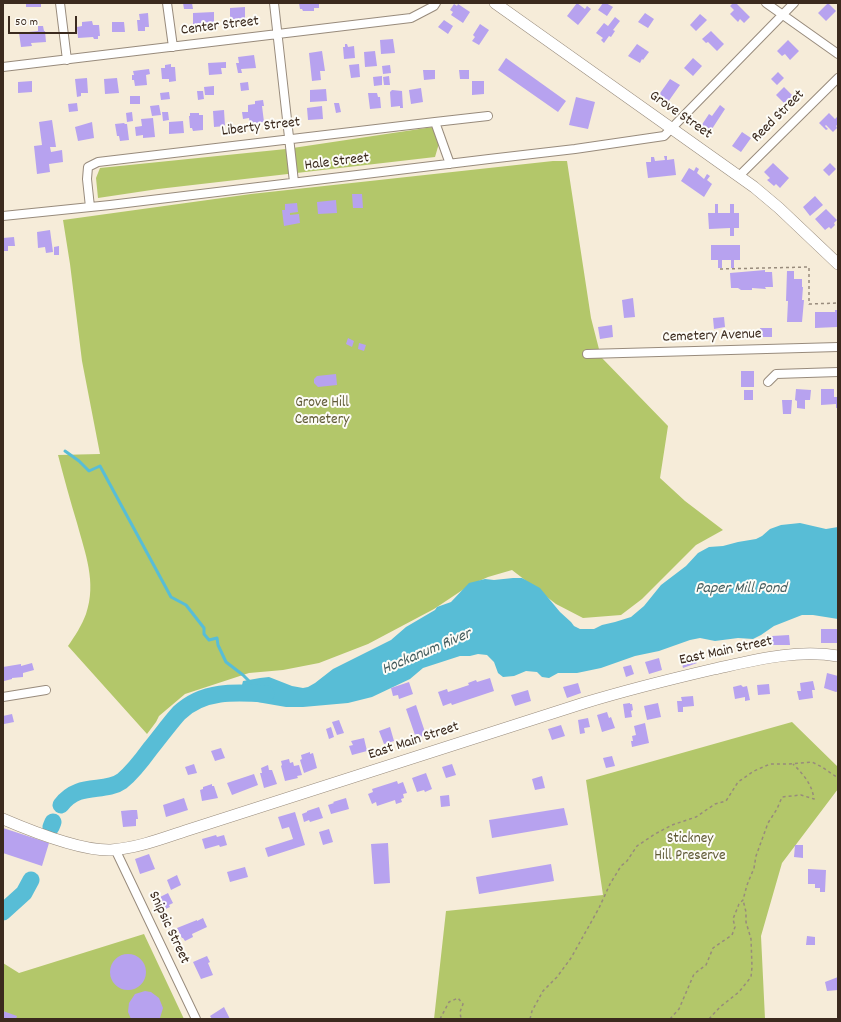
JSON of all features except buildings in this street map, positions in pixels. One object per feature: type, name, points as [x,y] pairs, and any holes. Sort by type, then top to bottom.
[{"type":"main road","name":"Grove Street","points":[[494,3],[739,176],[779,208],[838,264]]},
{"type":"main road","name":"East Main Street","points":[[3,819],[37,832],[97,849],[115,849],[136,846],[584,703],[633,689],[777,656],[803,653],[838,656]]},
{"type":"street","points":[[60,3],[67,60]]},
{"type":"street","points":[[167,3],[172,47]]},
{"type":"street","points":[[274,3],[294,182]]},
{"type":"street","name":"Center Street","points":[[3,67],[411,18],[434,6],[436,3]]},
{"type":"street","points":[[766,3],[838,54]]},
{"type":"street","name":"Hale Street","points":[[3,216],[575,149],[664,136],[794,3]]},
{"type":"street","name":"Reed Street","points":[[739,176],[838,78]]},
{"type":"street","name":"Liberty Street","points":[[90,207],[87,179],[88,167],[98,162],[290,138],[488,116]]},
{"type":"street","points":[[434,122],[450,164]]},
{"type":"street","name":"Cemetery Avenue","points":[[587,354],[838,347]]},
{"type":"street","points":[[768,382],[776,374],[838,372]]},
{"type":"street","points":[[3,697],[46,690]]},
{"type":"street","name":"Snipsic Street","points":[[115,849],[196,1019]]},
{"type":"path","points":[[720,269],[809,267],[809,304],[838,303]]},
{"type":"path","points":[[530,1019],[532,1011],[543,991],[557,977],[571,958],[599,908],[610,884],[621,866],[627,861],[637,846],[672,825],[696,817],[715,804],[726,801],[738,782],[754,771],[770,764],[812,762],[838,778]]},
{"type":"path","points":[[670,1019],[679,1009],[694,974],[706,965],[714,948],[732,935],[735,927],[733,919],[739,904],[743,900],[754,868],[756,856],[768,823],[777,809],[782,797],[801,795],[814,799],[813,789],[801,771],[793,764]]},
{"type":"path","points":[[709,1019],[720,1007],[739,992],[751,977],[751,939],[746,922],[746,912],[743,900]]},
{"type":"path","points":[[440,1019],[449,1002],[458,998],[463,1004],[460,1012],[461,1019]]},
{"type":"green space","points":[[433,127],[440,140],[435,157],[158,189],[98,198],[96,178],[100,168],[286,149]]},
{"type":"green space","name":"Grove Hill Cemetery","points":[[553,161],[567,161],[591,318],[601,357],[668,426],[660,478],[685,501],[723,530],[696,545],[642,599],[621,615],[583,618],[556,604],[512,570],[488,577],[470,585],[434,609],[368,644],[319,663],[283,670],[249,673],[185,694],[159,716],[147,734],[68,646],[86,614],[89,602],[90,579],[89,568],[58,455],[100,454],[82,361],[63,220],[251,194]]},
{"type":"green space","name":"Stickney Hill Preserve","points":[[792,722],[838,767],[838,789],[782,863],[761,936],[765,1019],[434,1019],[446,911],[603,895],[586,780]]},
{"type":"green space","points":[[144,934],[184,1019],[3,1019],[3,963],[19,973]]},
{"type":"water","name":"Paper Mill Pond","points":[[800,523],[826,529],[838,527],[838,619],[813,615],[802,615],[774,626],[753,639],[738,638],[715,641],[700,638],[659,651],[635,656],[601,668],[577,673],[558,673],[549,678],[542,677],[537,672],[526,671],[514,676],[503,677],[498,673],[494,662],[487,655],[478,654],[460,656],[423,668],[410,679],[372,697],[348,703],[286,707],[249,700],[243,693],[243,681],[269,677],[292,686],[303,688],[308,687],[333,669],[391,640],[406,627],[435,610],[437,607],[451,602],[469,583],[485,579],[494,580],[522,578],[540,588],[574,626],[580,629],[594,629],[602,625],[631,617],[644,606],[661,585],[686,566],[698,553],[709,547],[723,546],[756,539],[770,529],[781,525]]},
{"type":"waterway","points":[[65,451],[79,461],[89,471],[100,466],[171,597],[186,605],[204,628],[204,634],[209,640],[217,638],[218,645],[226,662],[250,682]]},
{"type":"waterway","name":"Hockanum River","points":[[61,805],[68,798],[83,790],[107,787],[122,781],[137,766],[179,713],[188,705],[209,696],[220,694],[266,694]]},
{"type":"waterway","name":"Hockanum River","points":[[51,827],[53,822]]},
{"type":"waterway","name":"Hockanum River","points":[[3,912],[24,893],[31,880]]}]
